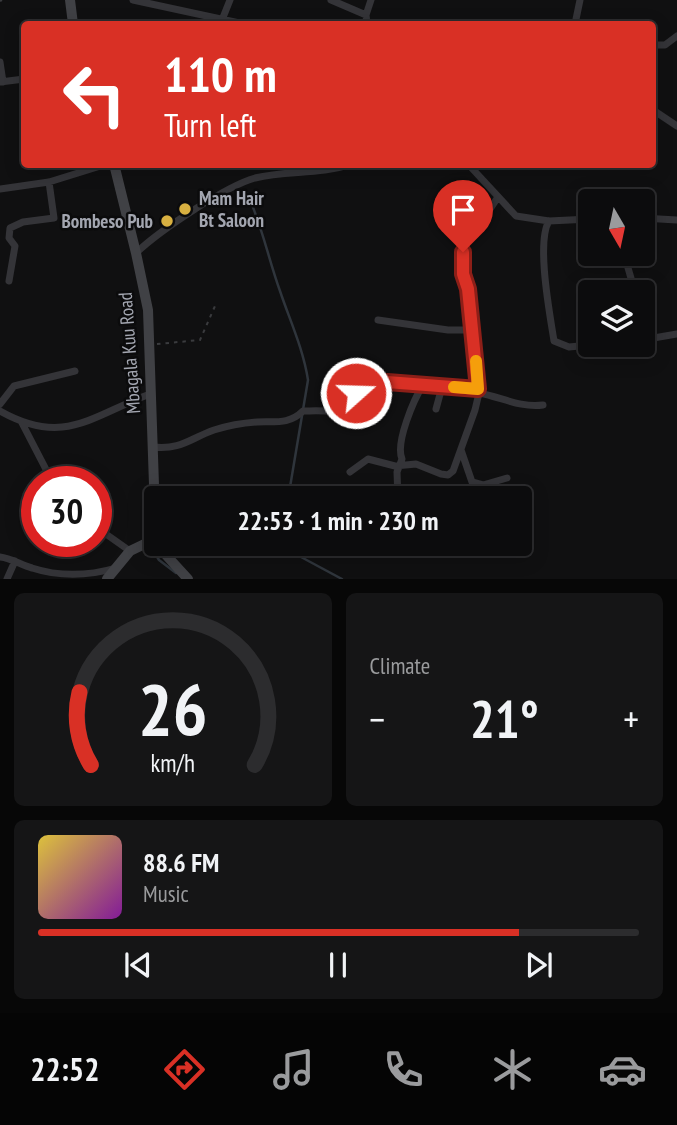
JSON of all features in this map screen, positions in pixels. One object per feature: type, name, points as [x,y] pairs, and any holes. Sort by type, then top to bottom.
[{"type":"street","points":[[70,0],[73,21]]},
{"type":"street","points":[[133,0],[228,21]]},
{"type":"street","points":[[222,20],[230,0]]},
{"type":"street","points":[[331,0],[366,15]]},
{"type":"street","points":[[367,21],[371,0]]},
{"type":"street","points":[[576,21],[580,0]]},
{"type":"street","points":[[656,45],[665,45],[677,36]]},
{"type":"street","points":[[0,62],[2,82],[21,79]]},
{"type":"street","points":[[656,112],[677,126]]},
{"type":"street","points":[[0,189],[49,183],[95,168]]},
{"type":"street","name":"Mbagala Kuu Road","points":[[115,168],[148,310],[154,486]]},
{"type":"street","points":[[136,253],[163,231],[244,183],[265,177],[319,173],[334,168]]},
{"type":"street","points":[[472,168],[516,216],[549,221],[578,220]]},
{"type":"street","points":[[9,281],[15,246],[9,238],[10,228],[23,222],[53,219],[49,183]]},
{"type":"street","points":[[350,472],[368,459],[395,466],[416,464],[448,475],[453,471],[479,391],[460,240],[470,239],[498,197]]},
{"type":"street","points":[[655,219],[677,220]]},
{"type":"street","points":[[549,221],[544,228],[542,249],[554,341],[569,348],[578,347]]},
{"type":"street","points":[[379,320],[448,330],[472,330]]},
{"type":"street","points":[[655,339],[677,334]]},
{"type":"street","points":[[0,404],[14,386],[75,371]]},
{"type":"street","points":[[153,447],[176,447],[225,427],[296,419],[303,411],[333,412],[341,417],[349,416],[358,410],[358,389],[375,383],[479,391],[515,404],[543,405]]},
{"type":"street","points":[[397,486],[402,459],[399,454],[405,428],[415,396],[423,385]]},
{"type":"street","points":[[436,409],[442,387]]},
{"type":"street","points":[[0,411],[23,423],[71,426],[106,415],[150,394]]},
{"type":"street","points":[[23,423],[44,466]]},
{"type":"street","points":[[460,449],[472,482],[483,485],[507,478]]},
{"type":"street","points":[[112,538],[130,551]]},
{"type":"street","points":[[107,579],[130,551],[144,546]]},
{"type":"street","points":[[168,556],[188,579]]},
{"type":"street","points":[[0,557],[64,575],[117,568]]},
{"type":"street","points":[[7,579],[15,561]]},
{"type":"path","points":[[149,344],[200,340],[215,306]]},
{"type":"waterway","points":[[247,193],[300,346],[308,380],[290,486]]},
{"type":"waterway","points":[[157,556],[176,573]]},
{"type":"waterway","points":[[300,556],[342,579]]},
{"type":"slow traffic","points":[[454,387],[478,389],[476,361]]},
{"type":"place","name":"Mam Hair Bt Saloon","points":[[185,209]]},
{"type":"place","name":"Bombeso Pub","points":[[167,221]]},
{"type":"route","points":[[356,393],[360,388],[387,382],[478,389],[468,289],[463,274],[463,252]]}]
